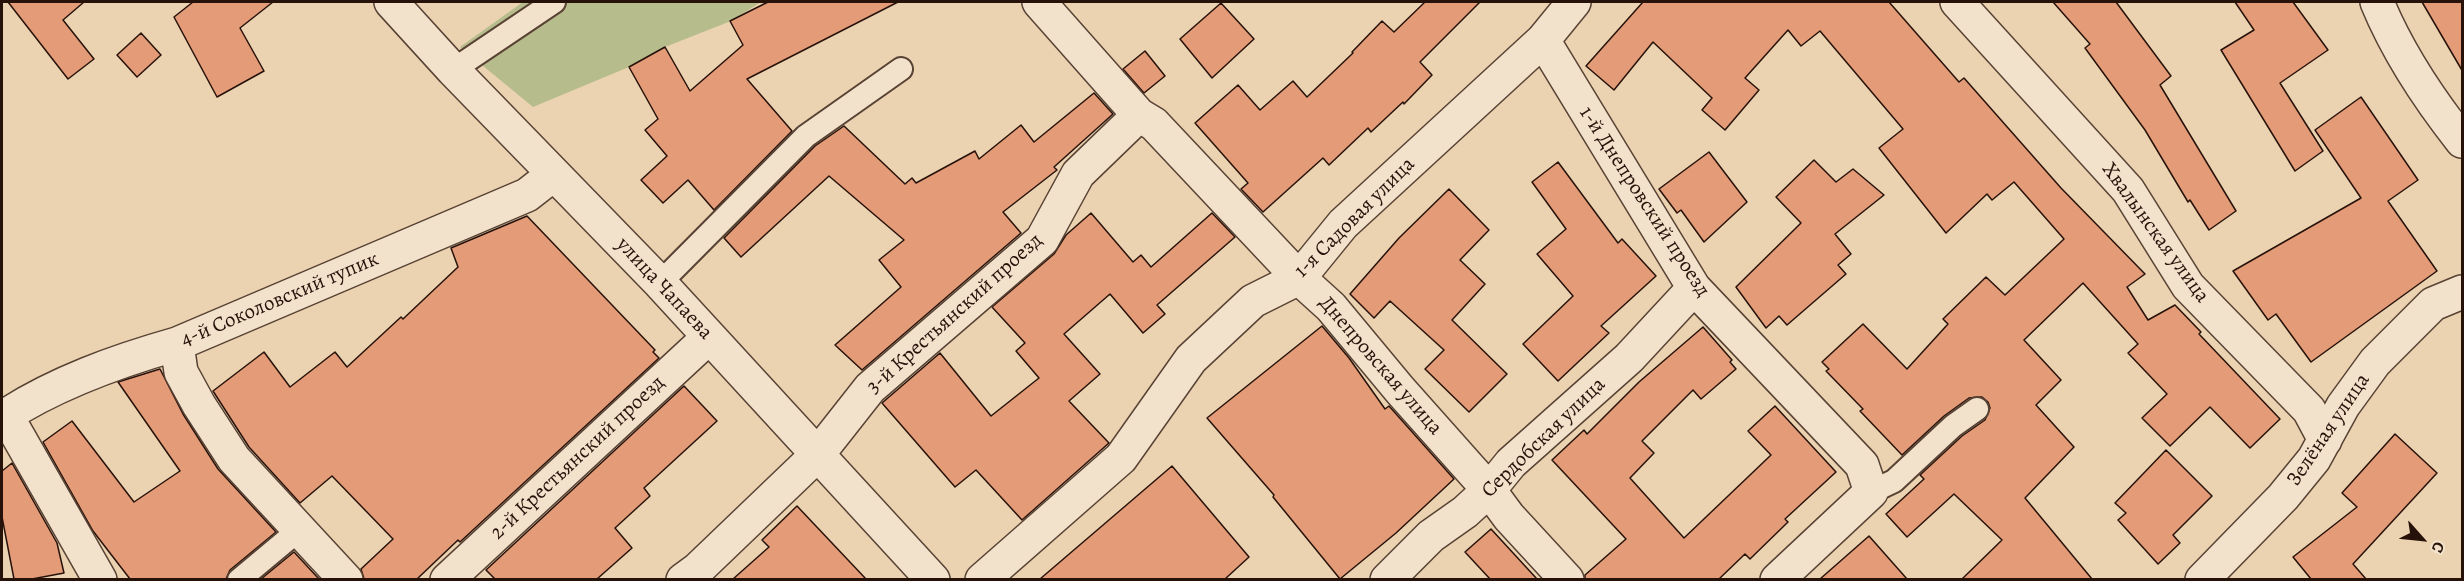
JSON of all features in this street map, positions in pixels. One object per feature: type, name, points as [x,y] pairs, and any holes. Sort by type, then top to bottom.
[{"type":"street","name":"улица Чапаева","points":[[391,2],[453,70],[660,283],[933,579]]},
{"type":"street","name":"Днепровская улица","points":[[1039,2],[1139,115],[1154,124],[1299,278],[1331,307],[1400,390],[1490,490],[1509,517],[1567,579]]},
{"type":"street","name":"1-я Садовая улица","points":[[982,579],[1121,458],[1191,359],[1253,301],[1299,278],[1342,224],[1543,40],[1574,2]]},
{"type":"street","name":"Хвалынская улица","points":[[1957,2],[2128,190],[2188,286],[2309,410],[2325,440]]},
{"type":"street","points":[[2377,2],[2391,36],[2430,101],[2463,141]]},
{"type":"street","name":"1-й Днепровский проезд","points":[[1543,40],[1694,288],[1862,465],[1871,492]]},
{"type":"street","name":"3-й Крестьянский проезд","points":[[683,579],[698,568],[818,454],[870,388],[1042,240],[1078,174],[1139,115]]},
{"type":"street","name":"4-й Соколовский тупик","points":[[4,416],[57,386],[177,344],[527,195],[554,174]]},
{"type":"street","name":"Сердобская улица","points":[[1388,579],[1431,536],[1465,512],[1490,490],[1511,463],[1629,358],[1694,288]]},
{"type":"street","name":"Зелёная улица","points":[[2202,579],[2283,497],[2314,459],[2343,406],[2375,362],[2433,304],[2463,292]]},
{"type":"street","name":"2-й Крестьянский проезд","points":[[447,579],[709,337]]},
{"type":"street","points":[[177,344],[181,372],[234,459],[346,579]]},
{"type":"street","points":[[4,416],[100,579]]},
{"type":"street","points":[[1777,579],[1871,492]]},
{"type":"lane","points":[[453,70],[554,2]]},
{"type":"lane","points":[[660,283],[806,136],[901,69]]},
{"type":"lane","points":[[1871,492],[1894,481],[1953,426],[1977,409]]},
{"type":"lane","points":[[239,579],[300,530]]},
{"type":"green space","points":[[523,2],[761,2],[731,21],[665,47],[629,67],[533,107],[460,47]]},
{"type":"building","points":[[8,2],[84,2],[63,20],[94,59],[68,79]]},
{"type":"building","points":[[193,2],[273,2],[240,28],[264,71],[217,97],[174,17]]},
{"type":"building","points":[[768,2],[898,2],[747,79],[792,131],[714,210],[688,180],[663,203],[641,180],[667,156],[645,130],[658,119],[629,67],[665,47],[690,91],[743,45],[730,21]]},
{"type":"building","points":[[1425,2],[1480,2],[1420,62],[1432,75],[1404,104],[1403,102],[1371,132],[1368,128],[1329,165],[1323,158],[1263,212],[1241,189],[1248,183],[1195,123],[1238,85],[1260,110],[1293,81],[1307,97],[1353,53],[1382,21],[1394,32]]},
{"type":"building","points":[[1643,2],[1889,2],[1959,82],[1964,78],[2061,188],[2145,274],[2127,287],[2148,320],[2175,305],[2201,332],[2199,334],[2280,419],[2250,448],[2210,407],[2170,446],[2142,418],[2167,394],[2128,353],[2138,344],[2083,283],[2024,340],[2061,380],[2036,405],[2074,447],[2025,498],[2092,579],[1962,579],[2002,540],[1954,494],[1907,537],[1886,514],[1924,479],[1920,475],[1962,436],[1985,420],[1990,408],[1988,402],[1982,397],[1969,398],[1944,416],[1902,455],[1860,411],[1863,409],[1826,371],[1829,369],[1822,362],[1863,324],[1907,369],[1948,324],[1943,319],[1986,277],[2005,295],[2064,239],[2014,182],[1992,200],[1987,194],[1946,233],[1879,148],[1903,129],[1820,31],[1801,46],[1788,30],[1745,78],[1759,90],[1725,130],[1702,110],[1712,98],[1653,42],[1614,90],[1586,66]]},
{"type":"building","points":[[2053,2],[2116,2],[2171,76],[2160,85],[2236,211],[2209,230],[2190,200],[2188,202],[2145,130],[2085,48],[2090,44]]},
{"type":"building","points":[[2235,2],[2293,2],[2328,50],[2280,83],[2323,151],[2295,171],[2221,50],[2254,30]]},
{"type":"building","points":[[2422,2],[2463,2],[2463,72]]},
{"type":"building","points":[[1221,3],[1254,39],[1212,78],[1180,39]]},
{"type":"building","points":[[141,33],[161,55],[137,77],[117,55]]},
{"type":"building","points":[[1145,51],[1165,76],[1144,93],[1123,69]]},
{"type":"building","points":[[1094,93],[1113,114],[1054,167],[1057,170],[1003,212],[1021,233],[862,370],[835,345],[901,287],[879,260],[904,240],[829,176],[741,257],[724,238],[815,146],[844,126],[905,184],[912,178],[916,183],[975,151],[979,159],[1021,125],[1034,142]]},
{"type":"building","points":[[2361,97],[2418,180],[2388,201],[2437,271],[2311,362],[2276,314],[2268,320],[2233,271],[2361,198],[2315,130]]},
{"type":"building","points":[[1709,152],[1747,202],[1704,242],[1681,210],[1677,213],[1659,189]]},
{"type":"building","points":[[1814,160],[1836,182],[1853,169],[1884,195],[1835,234],[1851,254],[1838,265],[1846,274],[1787,325],[1779,316],[1766,328],[1736,287],[1801,223],[1776,197]]},
{"type":"building","points":[[1558,162],[1618,243],[1622,239],[1656,276],[1601,326],[1609,333],[1558,381],[1523,344],[1573,296],[1537,254],[1566,229],[1532,182]]},
{"type":"building","points":[[1449,189],[1489,230],[1460,260],[1485,284],[1452,320],[1507,374],[1469,412],[1425,369],[1444,350],[1390,301],[1374,318],[1350,294],[1399,238]]},
{"type":"building","points":[[1091,213],[1133,262],[1141,255],[1151,267],[1212,213],[1235,237],[1157,305],[1165,314],[1143,333],[1110,294],[1064,334],[1100,374],[1069,401],[1109,443],[1022,520],[976,470],[955,487],[882,403],[940,353],[991,416],[1039,378],[1016,351],[1025,343],[992,307],[1054,254],[1066,235]]},
{"type":"building","points":[[527,216],[655,350],[653,352],[659,358],[417,579],[364,579],[361,569],[393,539],[332,476],[300,503],[249,447],[213,391],[264,352],[290,387],[335,352],[347,367],[401,317],[403,319],[458,267],[451,248]]},
{"type":"building","points":[[1322,326],[1349,358],[1385,409],[1389,406],[1454,479],[1396,533],[1340,579],[1273,497],[1274,495],[1207,418]]},
{"type":"building","points":[[1703,327],[1732,360],[1730,362],[1736,369],[1701,399],[1693,390],[1642,441],[1654,453],[1630,478],[1684,538],[1771,455],[1748,431],[1775,406],[1836,472],[1785,519],[1788,522],[1750,559],[1745,554],[1719,579],[1585,579],[1585,575],[1626,539],[1552,460],[1584,430],[1587,434],[1639,382]]},
{"type":"building","points":[[160,369],[183,414],[218,469],[276,532],[230,570],[226,579],[130,579],[93,531],[43,442],[72,421],[134,502],[180,471],[118,382]]},
{"type":"building","points":[[684,386],[717,421],[644,488],[650,496],[615,528],[632,548],[597,579],[495,579],[486,570]]},
{"type":"building","points":[[2395,434],[2437,473],[2353,564],[2366,579],[2311,579],[2293,557],[2357,507],[2342,493]]},
{"type":"building","points":[[2166,450],[2212,496],[2173,535],[2180,543],[2158,564],[2118,520],[2126,513],[2115,503]]},
{"type":"building","points":[[12,463],[57,543],[64,573],[32,579],[14,579],[2,517],[2,471]]},
{"type":"building","points":[[1172,466],[1249,557],[1225,579],[1040,579]]},
{"type":"building","points":[[797,506],[866,579],[733,579],[769,547],[762,540]]},
{"type":"building","points":[[1491,529],[1537,579],[1490,579],[1465,552]]},
{"type":"building","points":[[1869,536],[1907,579],[1820,579]]},
{"type":"building","points":[[294,552],[319,579],[261,579]]}]
